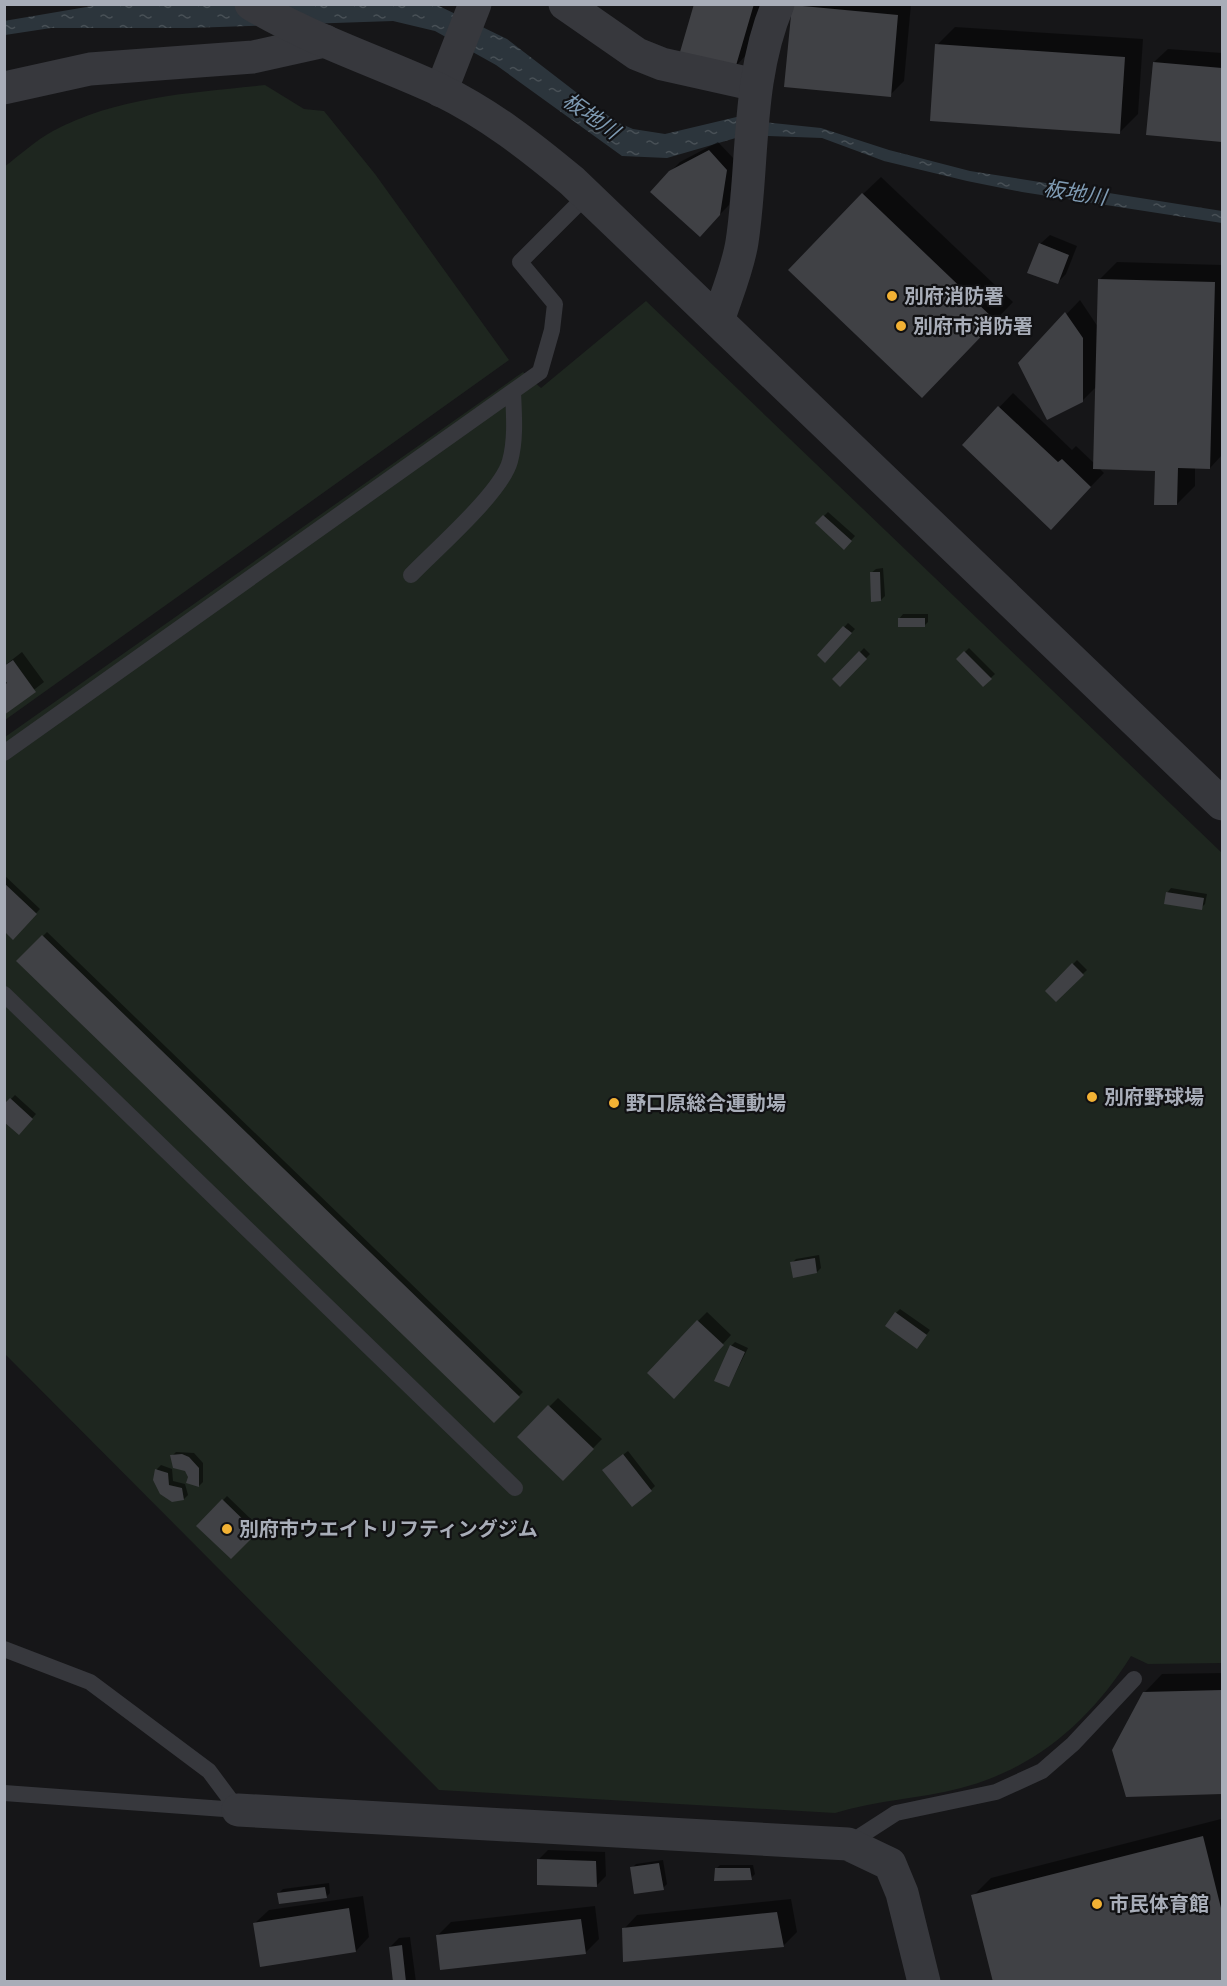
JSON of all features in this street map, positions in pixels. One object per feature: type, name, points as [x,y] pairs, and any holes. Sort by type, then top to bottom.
[{"type":"street","points":[[251,4],[325,42],[446,79],[487,116],[521,139],[587,195],[1222,804]]},
{"type":"street","points":[[446,79],[475,4]]},
{"type":"street","points":[[565,4],[615,40],[645,57],[755,98]]},
{"type":"street","points":[[718,321],[742,244],[755,98],[767,30],[778,4]]},
{"type":"street","points":[[4,88],[90,69],[253,57],[325,42]]},
{"type":"street","points":[[238,1810],[849,1844],[890,1864],[902,1893],[924,1982]]},
{"type":"lane","points":[[4,753],[540,372],[552,330],[555,304],[520,262],[587,195]]},
{"type":"lane","points":[[411,575],[499,484],[510,463],[513,446],[513,392]]},
{"type":"lane","points":[[4,994],[515,1488]]},
{"type":"lane","points":[[4,1649],[90,1682],[209,1771],[238,1810]]},
{"type":"lane","points":[[849,1844],[896,1813],[996,1792],[1042,1771],[1073,1744],[1134,1678]]},
{"type":"lane","points":[[4,1793],[238,1810]]},
{"type":"shaded area","points":[[265,85],[304,109],[324,111],[375,174],[509,360],[5,720],[4,167],[53,131],[104,110],[156,98]]},
{"type":"shaded area","name":"野口原総合運動場","points":[[646,301],[1222,853],[1222,1663],[1148,1664],[1131,1656],[1098,1701],[1079,1721],[1037,1755],[1013,1768],[961,1788],[866,1805],[835,1813],[439,1790],[5,1354],[5,737],[523,372],[541,388]]},
{"type":"water","name":"板地川","points":[[104,4],[437,5],[507,39],[594,106],[619,123],[633,129],[665,134],[745,115],[763,122],[821,128],[889,150],[970,171],[1222,211],[1222,223],[1022,192],[967,181],[884,161],[822,138],[746,135],[667,158],[622,156],[496,65],[435,31],[393,21],[190,28],[51,28],[5,35],[4,21]]},
{"type":"building","points":[[694,4],[754,4],[735,69],[680,52]]},
{"type":"building","points":[[792,5],[898,15],[891,97],[784,87]]},
{"type":"building","points":[[935,44],[1125,57],[1120,134],[930,121]]},
{"type":"building","points":[[1153,62],[1222,68],[1222,142],[1146,135]]},
{"type":"building","points":[[709,150],[727,170],[720,215],[700,237],[650,192],[669,171]]},
{"type":"building","name":"別府消防署","points":[[862,193],[996,321],[922,398],[788,270]]},
{"type":"building","points":[[1039,243],[1069,255],[1058,284],[1027,273]]},
{"type":"building","points":[[1098,279],[1215,282],[1210,469],[1178,468],[1177,505],[1154,505],[1155,471],[1093,469]]},
{"type":"building","points":[[1065,312],[1083,338],[1083,402],[1047,420],[1018,363]]},
{"type":"building","points":[[998,406],[1058,462],[1062,459],[1091,487],[1051,530],[962,445]]},
{"type":"building","points":[[823,515],[852,541],[844,550],[815,523]]},
{"type":"building","points":[[870,572],[880,572],[881,601],[871,602]]},
{"type":"building","points":[[898,618],[925,618],[925,627],[898,627]]},
{"type":"building","points":[[843,626],[852,633],[825,663],[817,655]]},
{"type":"building","points":[[859,651],[867,659],[840,687],[832,679]]},
{"type":"building","points":[[964,651],[992,679],[983,687],[956,659]]},
{"type":"building","points":[[13,660],[36,692],[4,715],[4,685],[7,683],[4,679],[4,666]]},
{"type":"building","points":[[4,883],[37,914],[13,940],[4,931]]},
{"type":"building","points":[[1166,892],[1204,898],[1202,910],[1164,904]]},
{"type":"building","points":[[42,935],[520,1397],[494,1423],[16,961]]},
{"type":"building","points":[[1072,963],[1084,975],[1056,1002],[1045,991]]},
{"type":"building","points":[[10,1098],[33,1119],[19,1135],[4,1122],[4,1104]]},
{"type":"building","points":[[815,1258],[817,1273],[793,1278],[790,1262]]},
{"type":"building","points":[[895,1312],[927,1335],[917,1349],[885,1326]]},
{"type":"building","points":[[697,1320],[724,1345],[674,1399],[647,1373]]},
{"type":"building","points":[[730,1345],[745,1352],[729,1387],[714,1381]]},
{"type":"building","points":[[548,1405],[594,1449],[563,1481],[517,1437]]},
{"type":"building","points":[[182,1454],[189,1457],[199,1468],[199,1487],[186,1483],[188,1477],[185,1471],[173,1468],[170,1455]]},
{"type":"building","points":[[623,1454],[652,1491],[632,1507],[602,1470]]},
{"type":"building","points":[[155,1469],[168,1473],[169,1485],[182,1488],[184,1500],[172,1502],[160,1494],[153,1480]]},
{"type":"building","name":"別府市ウエイトリフティングジム","points":[[222,1499],[257,1533],[231,1559],[196,1526]]},
{"type":"building","points":[[1222,1690],[1222,1794],[1126,1797],[1112,1750],[1143,1692]]},
{"type":"building","name":"市民体育館","points":[[1203,1836],[1222,1912],[1222,1982],[993,1982],[971,1895]]},
{"type":"building","points":[[537,1859],[596,1861],[597,1887],[537,1885]]},
{"type":"building","points":[[659,1863],[664,1890],[634,1894],[630,1867]]},
{"type":"building","points":[[715,1868],[750,1868],[752,1880],[714,1881]]},
{"type":"building","points":[[325,1887],[327,1898],[279,1904],[277,1893]]},
{"type":"building","points":[[349,1908],[356,1952],[260,1967],[253,1923]]},
{"type":"building","points":[[777,1912],[784,1947],[623,1962],[622,1928]]},
{"type":"building","points":[[581,1919],[586,1954],[440,1970],[436,1935]]},
{"type":"building","points":[[402,1945],[406,1982],[393,1982],[389,1947]]},
{"type":"place","name":"別府消防署","points":[[892,296]]},
{"type":"place","name":"別府市消防署","points":[[901,326]]},
{"type":"place","name":"別府野球場","points":[[1092,1097]]},
{"type":"place","name":"野口原総合運動場","points":[[614,1103]]},
{"type":"place","name":"別府市ウエイトリフティングジム","points":[[227,1529]]},
{"type":"place","name":"市民体育館","points":[[1097,1904]]}]
